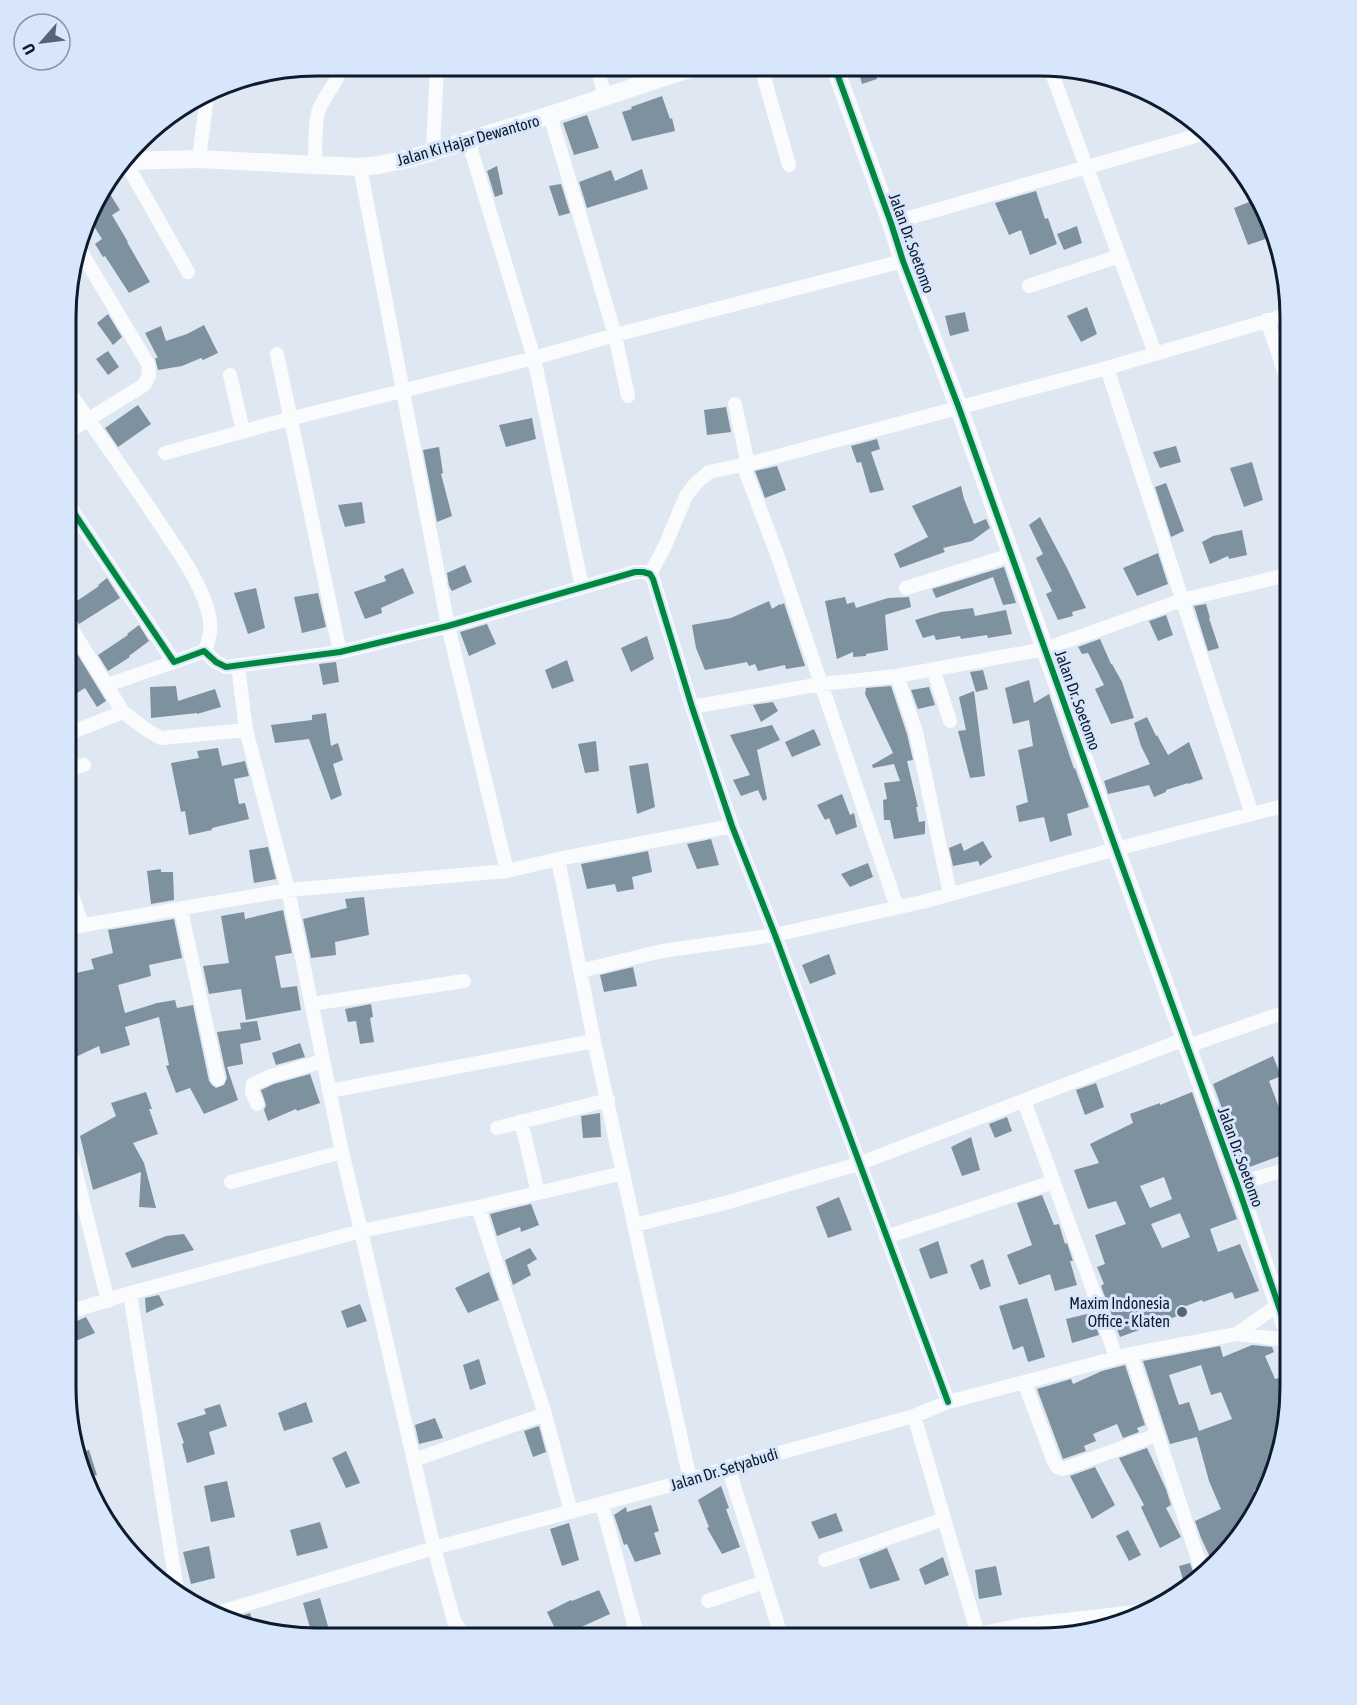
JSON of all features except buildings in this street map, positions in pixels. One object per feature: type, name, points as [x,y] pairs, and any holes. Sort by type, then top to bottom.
[{"type":"street","points":[[315,165],[317,115],[322,101],[338,76]]},
{"type":"street","points":[[432,152],[436,76]]},
{"type":"street","points":[[599,76],[605,97]]},
{"type":"street","name":"Jalan Ki Hajar Dewantoro","points":[[135,161],[199,159],[360,166],[395,162],[550,115],[666,76]]},
{"type":"street","points":[[764,76],[789,165]]},
{"type":"street","name":"Jalan Dr. Soetomo","points":[[838,76],[1187,1043],[1280,1311]]},
{"type":"street","points":[[1053,77],[1155,353]]},
{"type":"street","points":[[199,159],[203,107]]},
{"type":"street","points":[[550,115],[615,335],[628,396]]},
{"type":"street","points":[[891,223],[1198,136]]},
{"type":"street","points":[[468,140],[534,358],[582,587]]},
{"type":"street","points":[[360,166],[448,626],[507,871]]},
{"type":"street","points":[[129,168],[188,272]]},
{"type":"street","points":[[1029,286],[1119,256]]},
{"type":"street","points":[[76,427],[144,385],[149,376],[148,364],[84,257]]},
{"type":"street","points":[[165,453],[289,418],[534,358],[903,261]]},
{"type":"street","points":[[650,574],[665,546],[686,496],[709,472],[746,465],[1107,368],[1280,317]]},
{"type":"street","points":[[1267,320],[1280,359]]},
{"type":"street","points":[[277,354],[340,652]]},
{"type":"street","points":[[1107,368],[1252,814]]},
{"type":"street","points":[[230,375],[243,431]]},
{"type":"street","points":[[76,402],[153,511],[191,573],[206,605],[210,620],[210,634],[204,651],[106,685]]},
{"type":"street","points":[[735,405],[746,465],[897,908]]},
{"type":"street","points":[[76,516],[174,663]]},
{"type":"street","points":[[906,588],[1011,555]]},
{"type":"street","points":[[204,651],[216,662],[226,667],[340,652],[448,626],[635,573],[650,574],[732,826],[775,935],[948,1402]]},
{"type":"street","points":[[692,707],[821,684],[897,676],[1045,649],[1182,600],[1280,576]]},
{"type":"street","points":[[76,636],[123,712],[147,730],[162,738],[246,730]]},
{"type":"street","points":[[238,665],[246,730],[288,890],[342,1152],[434,1548],[454,1621],[459,1628]]},
{"type":"street","points":[[933,669],[950,721]]},
{"type":"street","points":[[897,676],[916,732],[950,894]]},
{"type":"street","points":[[76,731],[123,712]]},
{"type":"street","points":[[76,767],[84,765]]},
{"type":"street","points":[[580,971],[662,951],[775,935],[897,908],[1280,807]]},
{"type":"street","points":[[76,926],[288,890],[507,871],[732,826]]},
{"type":"street","points":[[558,859],[594,1041],[690,1480]]},
{"type":"street","points":[[76,907],[82,925]]},
{"type":"street","points":[[181,909],[218,1079]]},
{"type":"street","points":[[311,1004],[464,981]]},
{"type":"street","points":[[634,1225],[725,1203],[858,1164],[1024,1101],[1187,1043],[1280,1013]]},
{"type":"street","points":[[329,1091],[594,1041]]},
{"type":"street","points":[[257,1104],[252,1092],[253,1084],[271,1076],[323,1061]]},
{"type":"street","points":[[497,1128],[608,1100]]},
{"type":"street","points":[[1024,1101],[1116,1358]]},
{"type":"street","points":[[521,1121],[538,1193]]},
{"type":"street","points":[[231,1182],[342,1152]]},
{"type":"street","points":[[1237,1184],[1280,1171]]},
{"type":"street","points":[[76,1310],[130,1293],[361,1231],[478,1207],[623,1173]]},
{"type":"street","points":[[76,1177],[108,1301]]},
{"type":"street","points":[[886,1237],[1053,1182]]},
{"type":"street","points":[[478,1207],[545,1414],[571,1512]]},
{"type":"street","points":[[130,1293],[176,1582]]},
{"type":"street","name":"Jalan Dr. Setyabudi","points":[[1237,1334],[1278,1305]]},
{"type":"street","name":"Jalan Dr. Setyabudi","points":[[226,1610],[434,1548],[602,1505],[728,1467],[914,1416],[948,1402],[1131,1354],[1237,1334],[1280,1340]]},
{"type":"street","points":[[1131,1354],[1201,1566]]},
{"type":"street","points":[[1024,1382],[1057,1467],[1063,1469],[1157,1435]]},
{"type":"street","points":[[414,1460],[545,1414]]},
{"type":"street","points":[[914,1416],[944,1519],[972,1628]]},
{"type":"street","points":[[728,1467],[779,1628]]},
{"type":"street","points":[[602,1505],[635,1628]]},
{"type":"street","points":[[825,1560],[944,1519]]},
{"type":"street","points":[[708,1601],[764,1582]]},
{"type":"street","points":[[1009,1628],[1123,1613]]},
{"type":"cycle path","points":[[838,76],[903,261],[959,408],[1280,1310]]},
{"type":"cycle path","points":[[76,516],[174,662],[204,651],[216,662],[226,667],[340,652],[448,626],[635,572],[650,574],[732,826],[775,935],[948,1402]]},
{"type":"place","name":"Maxim Indonesia Office - Klaten","points":[[1182,1312]]}]
